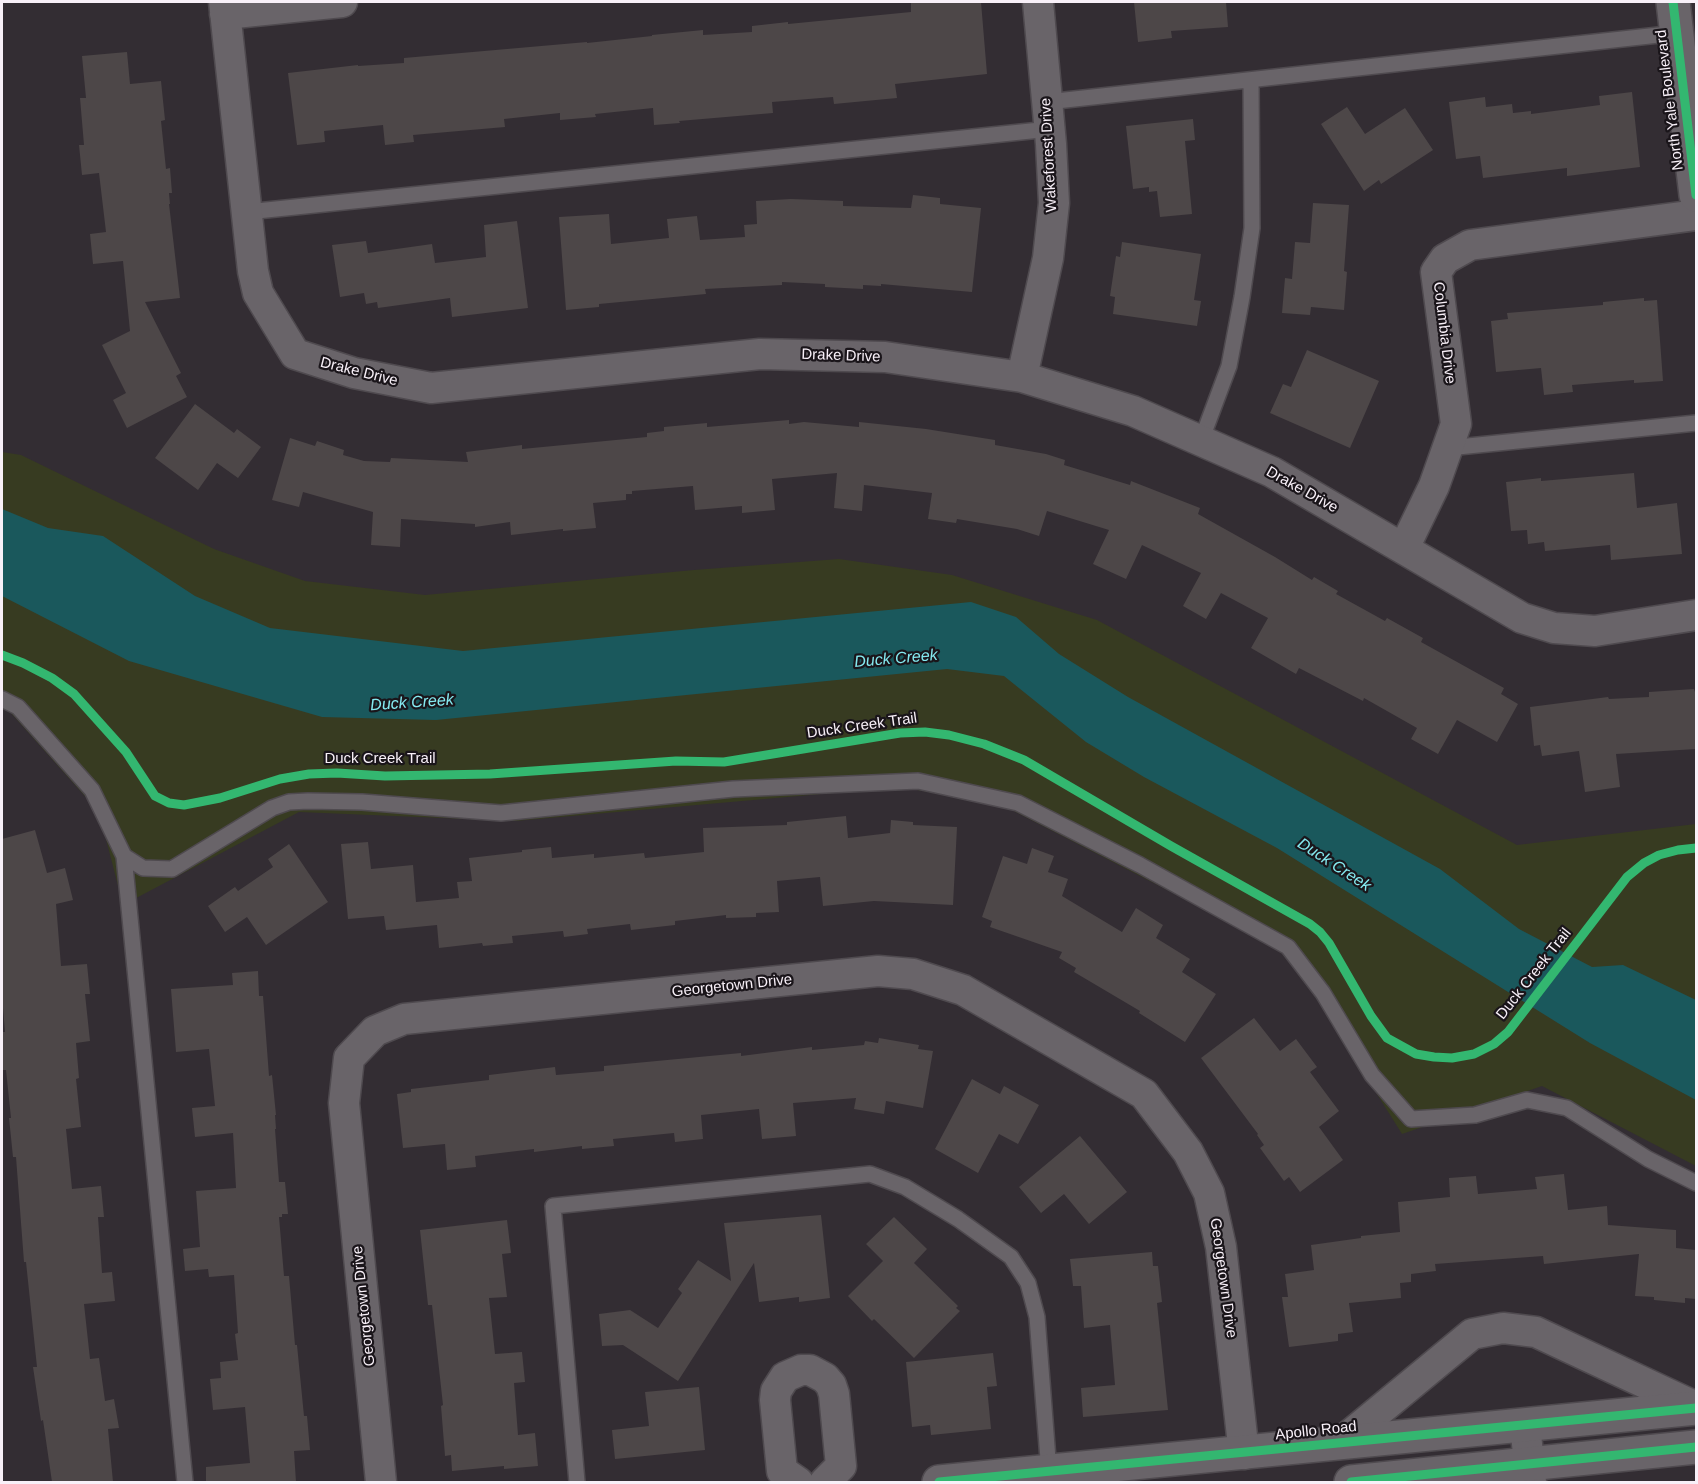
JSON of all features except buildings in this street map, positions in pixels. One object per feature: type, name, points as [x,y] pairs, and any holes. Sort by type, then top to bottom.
[{"type":"street","points":[[224,8],[342,2]]},
{"type":"street","name":"Wakeforest Drive","points":[[1023,377],[1048,258],[1054,203],[1049,116],[1038,2]]},
{"type":"street","name":"Drake Drive","points":[[224,8],[253,271],[258,293],[295,354],[354,373],[431,388],[760,354],[885,357],[1023,377],[1133,411],[1272,472],[1522,618],[1554,628],[1594,631],[1696,615]]},
{"type":"street","name":"North Yale Boulevard","points":[[1675,17],[1696,195]]},
{"type":"street","name":"Columbia Drive","points":[[1404,548],[1434,486],[1456,424],[1436,272],[1445,259],[1470,245],[1696,215]]},
{"type":"street","name":"Georgetown Drive","points":[[381,1482],[344,1103],[350,1059],[375,1031],[404,1018],[878,971],[913,974],[963,990],[1144,1094],[1188,1152],[1209,1193],[1221,1247],[1244,1454]]},
{"type":"street","name":"Apollo Road","points":[[1339,1444],[1472,1334],[1503,1328],[1536,1332],[1696,1408]]},
{"type":"street","points":[[798,1482],[783,1472],[775,1400],[776,1391],[785,1377],[801,1370],[818,1373],[825,1378],[834,1394],[841,1466],[825,1482]]},
{"type":"street","name":"Apollo Road","points":[[939,1482],[1050,1472],[1094,1475],[1244,1454],[1696,1408]]},
{"type":"street","points":[[1525,1425],[1530,1474]]},
{"type":"street","points":[[1351,1482],[1530,1474],[1696,1447]]},
{"type":"lane","points":[[247,212],[1049,116],[1251,80],[1675,17]]},
{"type":"lane","points":[[1201,441],[1229,366],[1252,228],[1251,80]]},
{"type":"lane","points":[[1448,448],[1696,423]]},
{"type":"lane","points":[[2,699],[18,707],[92,790],[124,856],[185,1482]]},
{"type":"lane","points":[[124,856],[143,868],[172,869],[272,808],[289,802],[362,802],[501,813],[733,789],[918,781],[1018,803],[1140,865],[1288,946],[1323,993],[1372,1075],[1411,1119],[1475,1115],[1527,1100],[1567,1108],[1648,1159],[1696,1183]]},
{"type":"lane","points":[[577,1482],[553,1206],[870,1173],[904,1187],[958,1219],[1011,1257],[1028,1283],[1037,1317],[1050,1472]]},
{"type":"green space","points":[[2,452],[21,455],[214,549],[305,581],[425,595],[839,559],[952,575],[1097,620],[1517,845],[1696,824],[1696,1166],[1542,1086],[1402,1134],[1288,952],[1004,806],[901,787],[515,821],[299,812],[123,905],[99,812],[2,703]]},
{"type":"water","name":"Duck Creek","points":[[2,509],[48,528],[103,536],[195,596],[270,628],[463,651],[971,602],[1016,617],[1059,654],[1128,697],[1440,869],[1519,929],[1592,967],[1623,965],[1696,1000],[1696,1100],[1590,1043],[1277,848],[1144,777],[1086,742],[1004,676],[947,669],[436,720],[322,717],[129,661],[2,596]]},
{"type":"cycle path","points":[[1673,2],[1696,195]]},
{"type":"cycle path","name":"Duck Creek Trail","points":[[2,655],[52,678],[74,694],[126,752],[155,796],[169,803],[184,805],[220,798],[280,779],[309,774],[385,776],[490,774],[676,761],[724,762],[900,733],[925,732],[949,735],[984,744],[1024,760],[1310,924],[1329,943],[1371,1016],[1387,1038],[1416,1054],[1434,1057],[1452,1058],[1474,1054],[1494,1044],[1508,1032],[1627,877],[1644,863],[1659,855],[1696,848]]},
{"type":"cycle path","points":[[939,1482],[1696,1408]]},
{"type":"cycle path","points":[[1351,1482],[1696,1447]]}]
